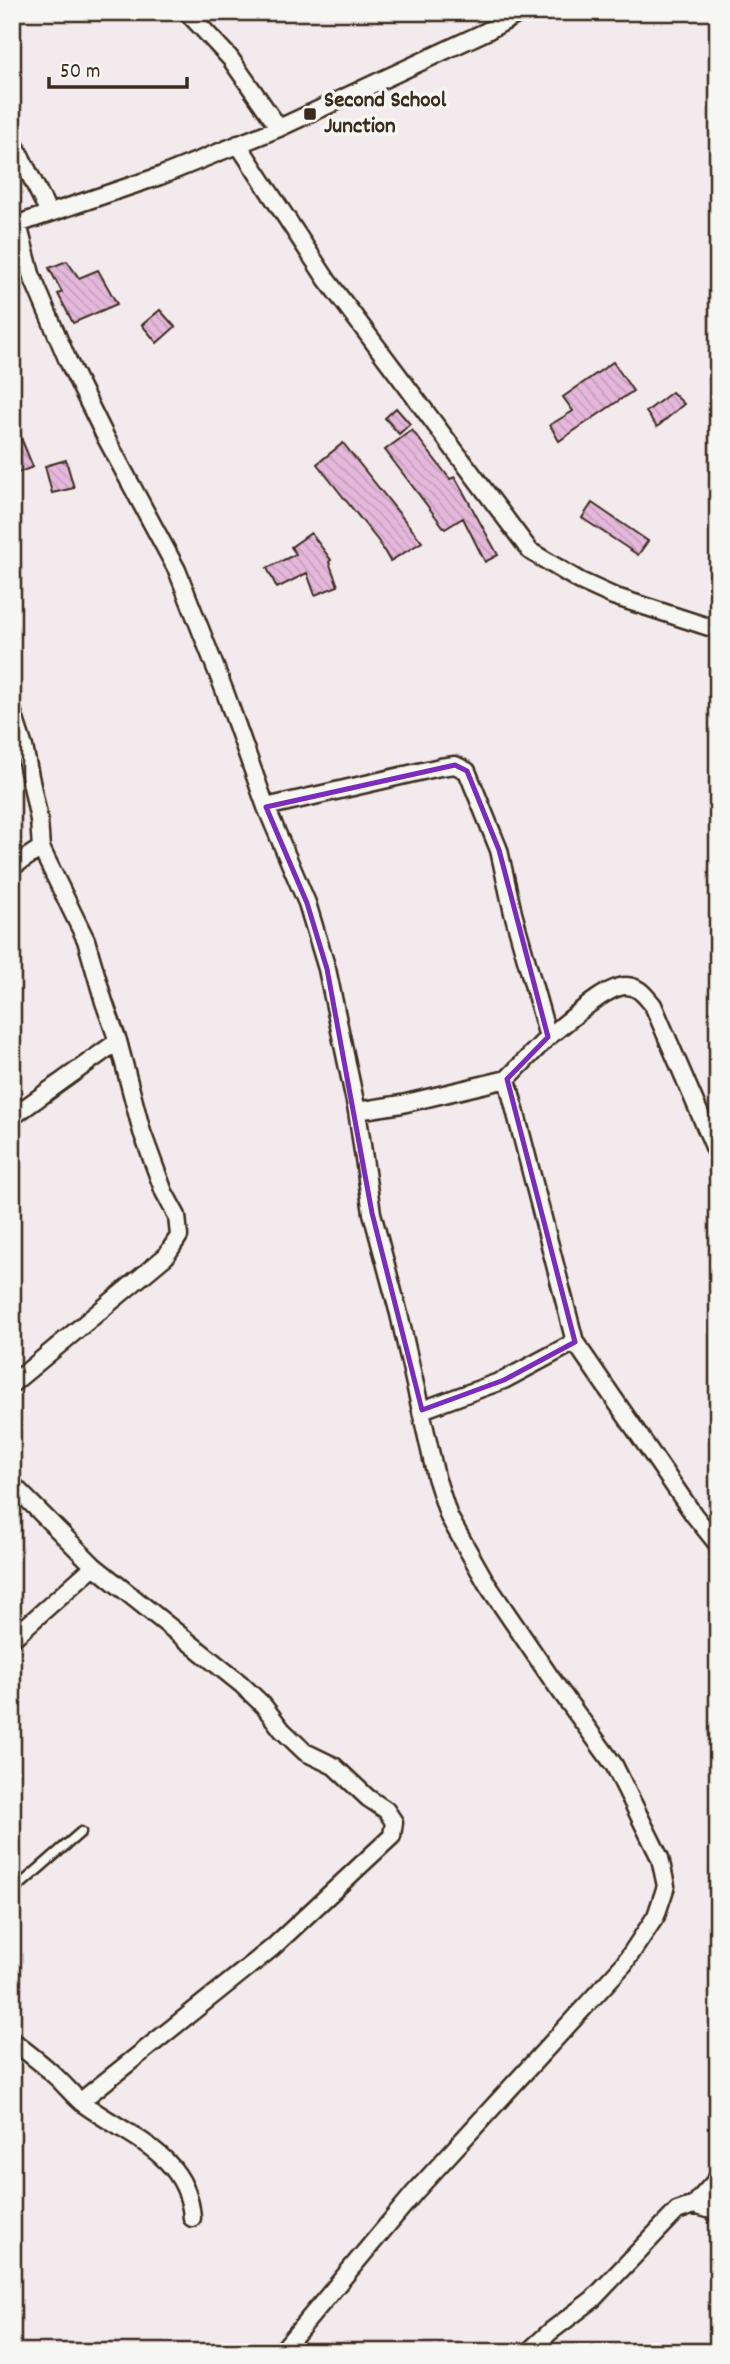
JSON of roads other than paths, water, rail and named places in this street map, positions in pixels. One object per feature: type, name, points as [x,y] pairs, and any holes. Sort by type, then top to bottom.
[{"type":"street","points":[[187,12],[230,58],[279,128]]},
{"type":"street","points":[[281,2352],[415,2192],[624,1964],[656,1916],[666,1886],[660,1858],[614,1765],[552,1681],[494,1594],[449,1517],[436,1477],[422,1410],[372,1213],[358,1111],[327,969],[307,903],[266,807],[177,570],[68,361],[31,274],[15,225],[160,176],[279,128],[409,69],[522,12]]},
{"type":"street","points":[[12,139],[49,213]]},
{"type":"street","points":[[238,144],[327,280],[530,551],[580,581],[613,596],[718,630]]},
{"type":"street","points":[[12,710],[27,759],[39,820],[41,848],[86,940],[118,1041],[142,1132],[164,1192],[177,1216],[179,1236],[166,1256],[12,1384]]},
{"type":"street","points":[[266,807],[440,767],[455,765],[467,771],[499,849],[513,913],[548,1037]]},
{"type":"street","points":[[12,867],[41,848]]},
{"type":"street","points":[[358,1111],[402,1104],[507,1079],[548,1037],[610,990],[626,986],[639,990],[653,1005],[718,1156]]},
{"type":"street","points":[[12,1117],[118,1041]]},
{"type":"street","points":[[507,1079],[575,1342],[694,1515],[718,1545]]},
{"type":"street","points":[[422,1410],[503,1380],[575,1342]]},
{"type":"street","points":[[12,1484],[94,1566],[241,1684],[305,1752],[334,1766],[368,1798],[386,1810],[394,1822],[392,1836],[272,1948],[81,2101]]},
{"type":"street","points":[[12,1639],[94,1566]]},
{"type":"street","points":[[12,2040],[52,2072],[81,2101],[143,2140],[168,2164],[185,2184],[191,2200],[192,2218]]},
{"type":"street","points":[[528,2352],[592,2300],[677,2211],[694,2205],[718,2178]]},
{"type":"street","points":[[694,2205],[718,2212]]},
{"type":"lane","points":[[12,1892],[81,1832]]},
{"type":"place","name":"Second School Junction","points":[[310,114]]}]
